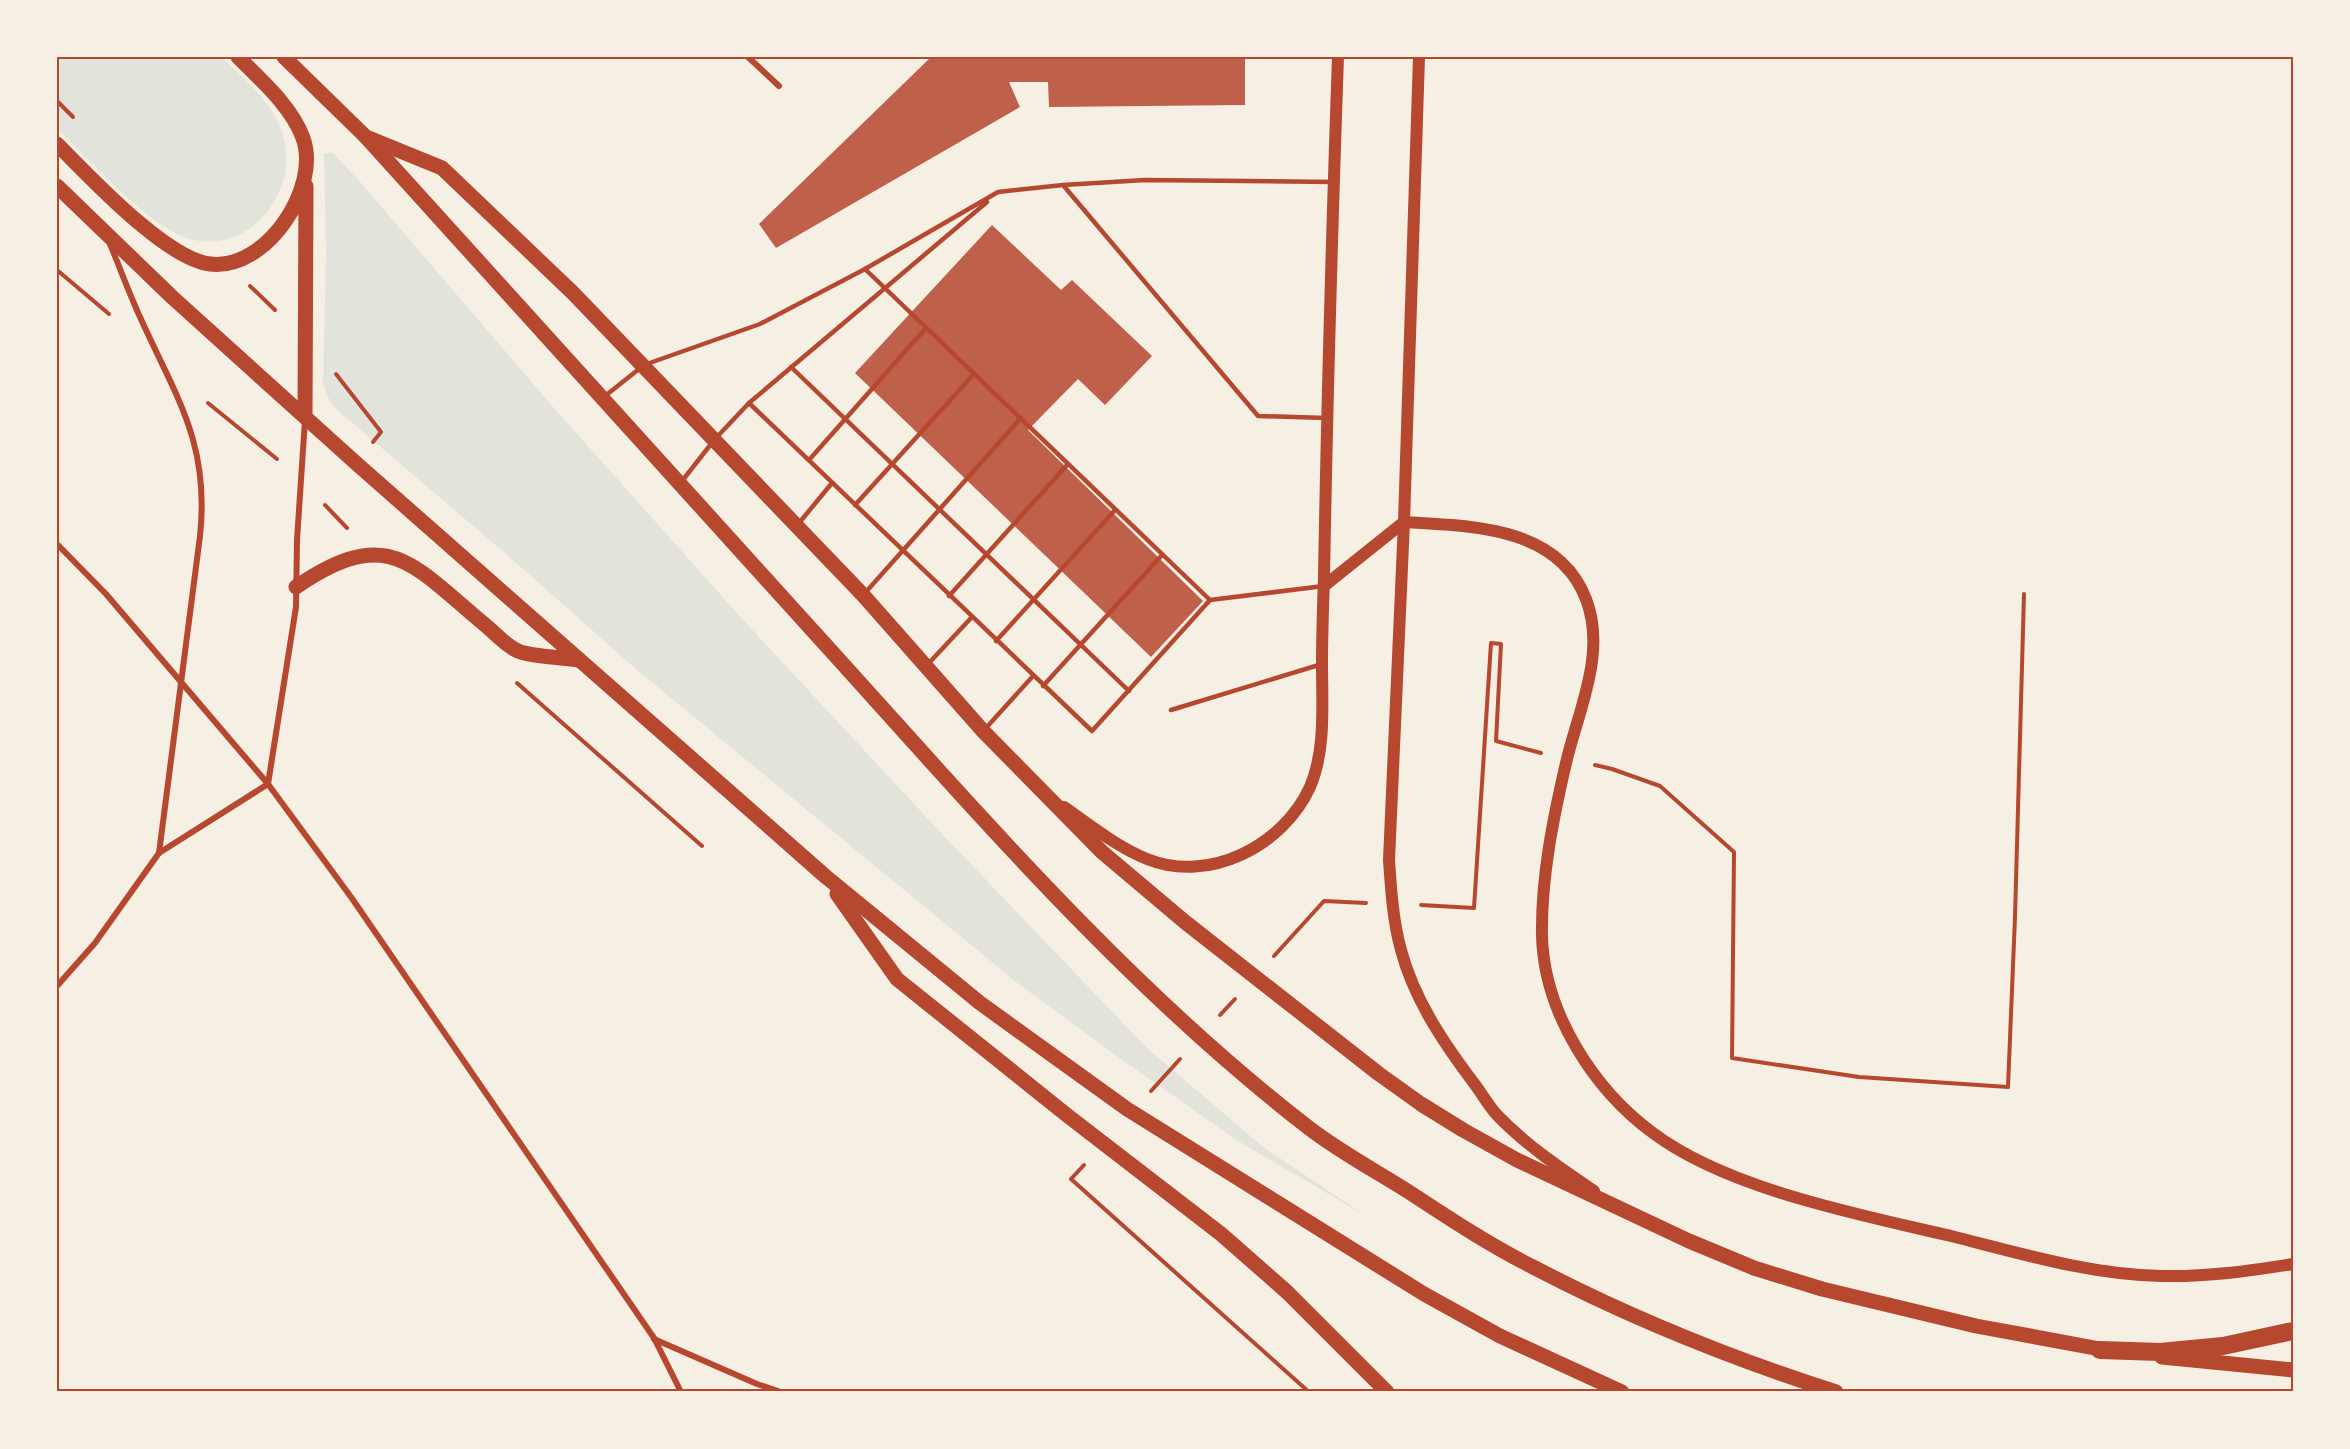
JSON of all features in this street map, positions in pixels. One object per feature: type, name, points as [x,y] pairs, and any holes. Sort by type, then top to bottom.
[{"type":"highway","points":[[2100,1350],[2160,1352],[2223,1346],[2293,1331]]},
{"type":"main road","points":[[238,57],[288,111],[299,126],[305,142],[307,270],[305,417]]},
{"type":"main road","points":[[284,57],[366,137],[994,832],[1084,926],[1168,1008],[1236,1068],[1313,1131],[1471,1232],[1543,1272],[1682,1336],[1779,1374],[1836,1392]]},
{"type":"main road","points":[[1040,790],[1108,837],[1147,859],[1176,866],[1200,866],[1232,860],[1262,844],[1298,806],[1310,786],[1319,756],[1322,700],[1327,418],[1338,57]]},
{"type":"main road","points":[[1419,57],[1404,522],[1389,860],[1394,914],[1401,950],[1413,987],[1460,1065],[1497,1114],[1548,1160],[1620,1208]]},
{"type":"main road","points":[[366,137],[442,168],[573,293],[863,595],[983,731],[1102,852],[1143,888],[1388,1080],[1463,1130],[1517,1160],[1689,1241],[1743,1263],[1822,1289],[1976,1326],[2100,1350],[2293,1370]]},
{"type":"main road","points":[[57,144],[155,236],[174,250],[210,264],[238,259],[256,251],[272,238],[299,197],[305,172]]},
{"type":"main road","points":[[57,186],[172,297],[579,660],[825,876],[980,1003],[1127,1109],[1424,1294],[1500,1335],[1622,1392]]},
{"type":"main road","points":[[1324,586],[1404,522],[1495,531],[1530,541],[1556,556],[1575,576],[1587,603],[1592,634],[1586,698],[1567,760],[1550,840],[1543,898],[1542,940],[1549,986],[1568,1032],[1593,1072],[1619,1105],[1654,1135],[1694,1158],[1741,1179],[1804,1199],[2005,1250],[2092,1269],[2160,1276],[2226,1274],[2293,1264]]},
{"type":"main road","points":[[296,587],[321,570],[347,558],[372,553],[396,557],[417,567],[517,652],[579,660]]},
{"type":"main road","points":[[825,876],[897,979],[1068,1116],[1221,1234],[1287,1292],[1387,1392]]},
{"type":"street","points":[[748,57],[779,86]]},
{"type":"street","points":[[105,230],[140,317],[188,421],[198,456],[202,485],[203,509],[200,536],[159,853]]},
{"type":"street","points":[[57,986],[95,943],[159,853],[268,784],[296,607],[305,417]]},
{"type":"street","points":[[57,544],[106,594],[268,784],[351,897],[654,1338],[681,1392]]},
{"type":"street","points":[[654,1338],[757,1384],[781,1392]]},
{"type":"lane","points":[[603,398],[644,365],[760,324],[865,269],[998,192],[1145,180],[1334,182]]},
{"type":"lane","points":[[1063,185],[1258,417],[1327,418]]},
{"type":"lane","points":[[680,483],[715,439],[749,403],[998,192]]},
{"type":"lane","points":[[865,269],[1210,600]]},
{"type":"lane","points":[[809,460],[926,328]]},
{"type":"lane","points":[[791,367],[1129,691]]},
{"type":"lane","points":[[855,505],[973,375]]},
{"type":"lane","points":[[749,403],[1043,686],[1092,730],[1210,600],[1324,586]]},
{"type":"lane","points":[[863,595],[1020,419]]},
{"type":"lane","points":[[949,596],[1067,465]]},
{"type":"lane","points":[[797,525],[832,483]]},
{"type":"lane","points":[[996,641],[1115,510]]},
{"type":"lane","points":[[1043,686],[1162,555]]},
{"type":"lane","points":[[926,666],[972,617]]},
{"type":"lane","points":[[1171,710],[1322,664]]},
{"type":"lane","points":[[983,731],[1033,676]]},
{"type":"path","points":[[1474,908],[1491,643],[1501,644],[1496,741],[1567,760],[1612,769],[1660,786],[1734,852],[1732,1058],[1859,1077],[2008,1087],[2016,917],[2024,594]]},
{"type":"path","points":[[1071,1179],[1309,1392]]},
{"type":"shaded area","points":[[57,57],[222,57],[262,98],[280,127],[286,149],[285,171],[279,192],[268,211],[253,226],[234,237],[213,241],[190,239],[156,221],[120,191],[57,129]]},
{"type":"shaded area","points":[[324,153],[333,153],[362,184],[553,407],[745,622],[942,834],[1146,1047],[1262,1146],[1366,1216],[1238,1141],[1016,982],[637,670],[505,553],[337,410],[330,402],[323,383],[326,254]]},
{"type":"building","points":[[931,57],[1245,57],[1245,105],[1049,107],[1048,82],[1009,82],[1020,107],[776,248],[759,224]]},
{"type":"building","points":[[992,225],[1061,290],[1072,280],[1152,356],[1105,405],[1078,379],[1028,430],[1203,601],[1151,657],[855,373]]}]
